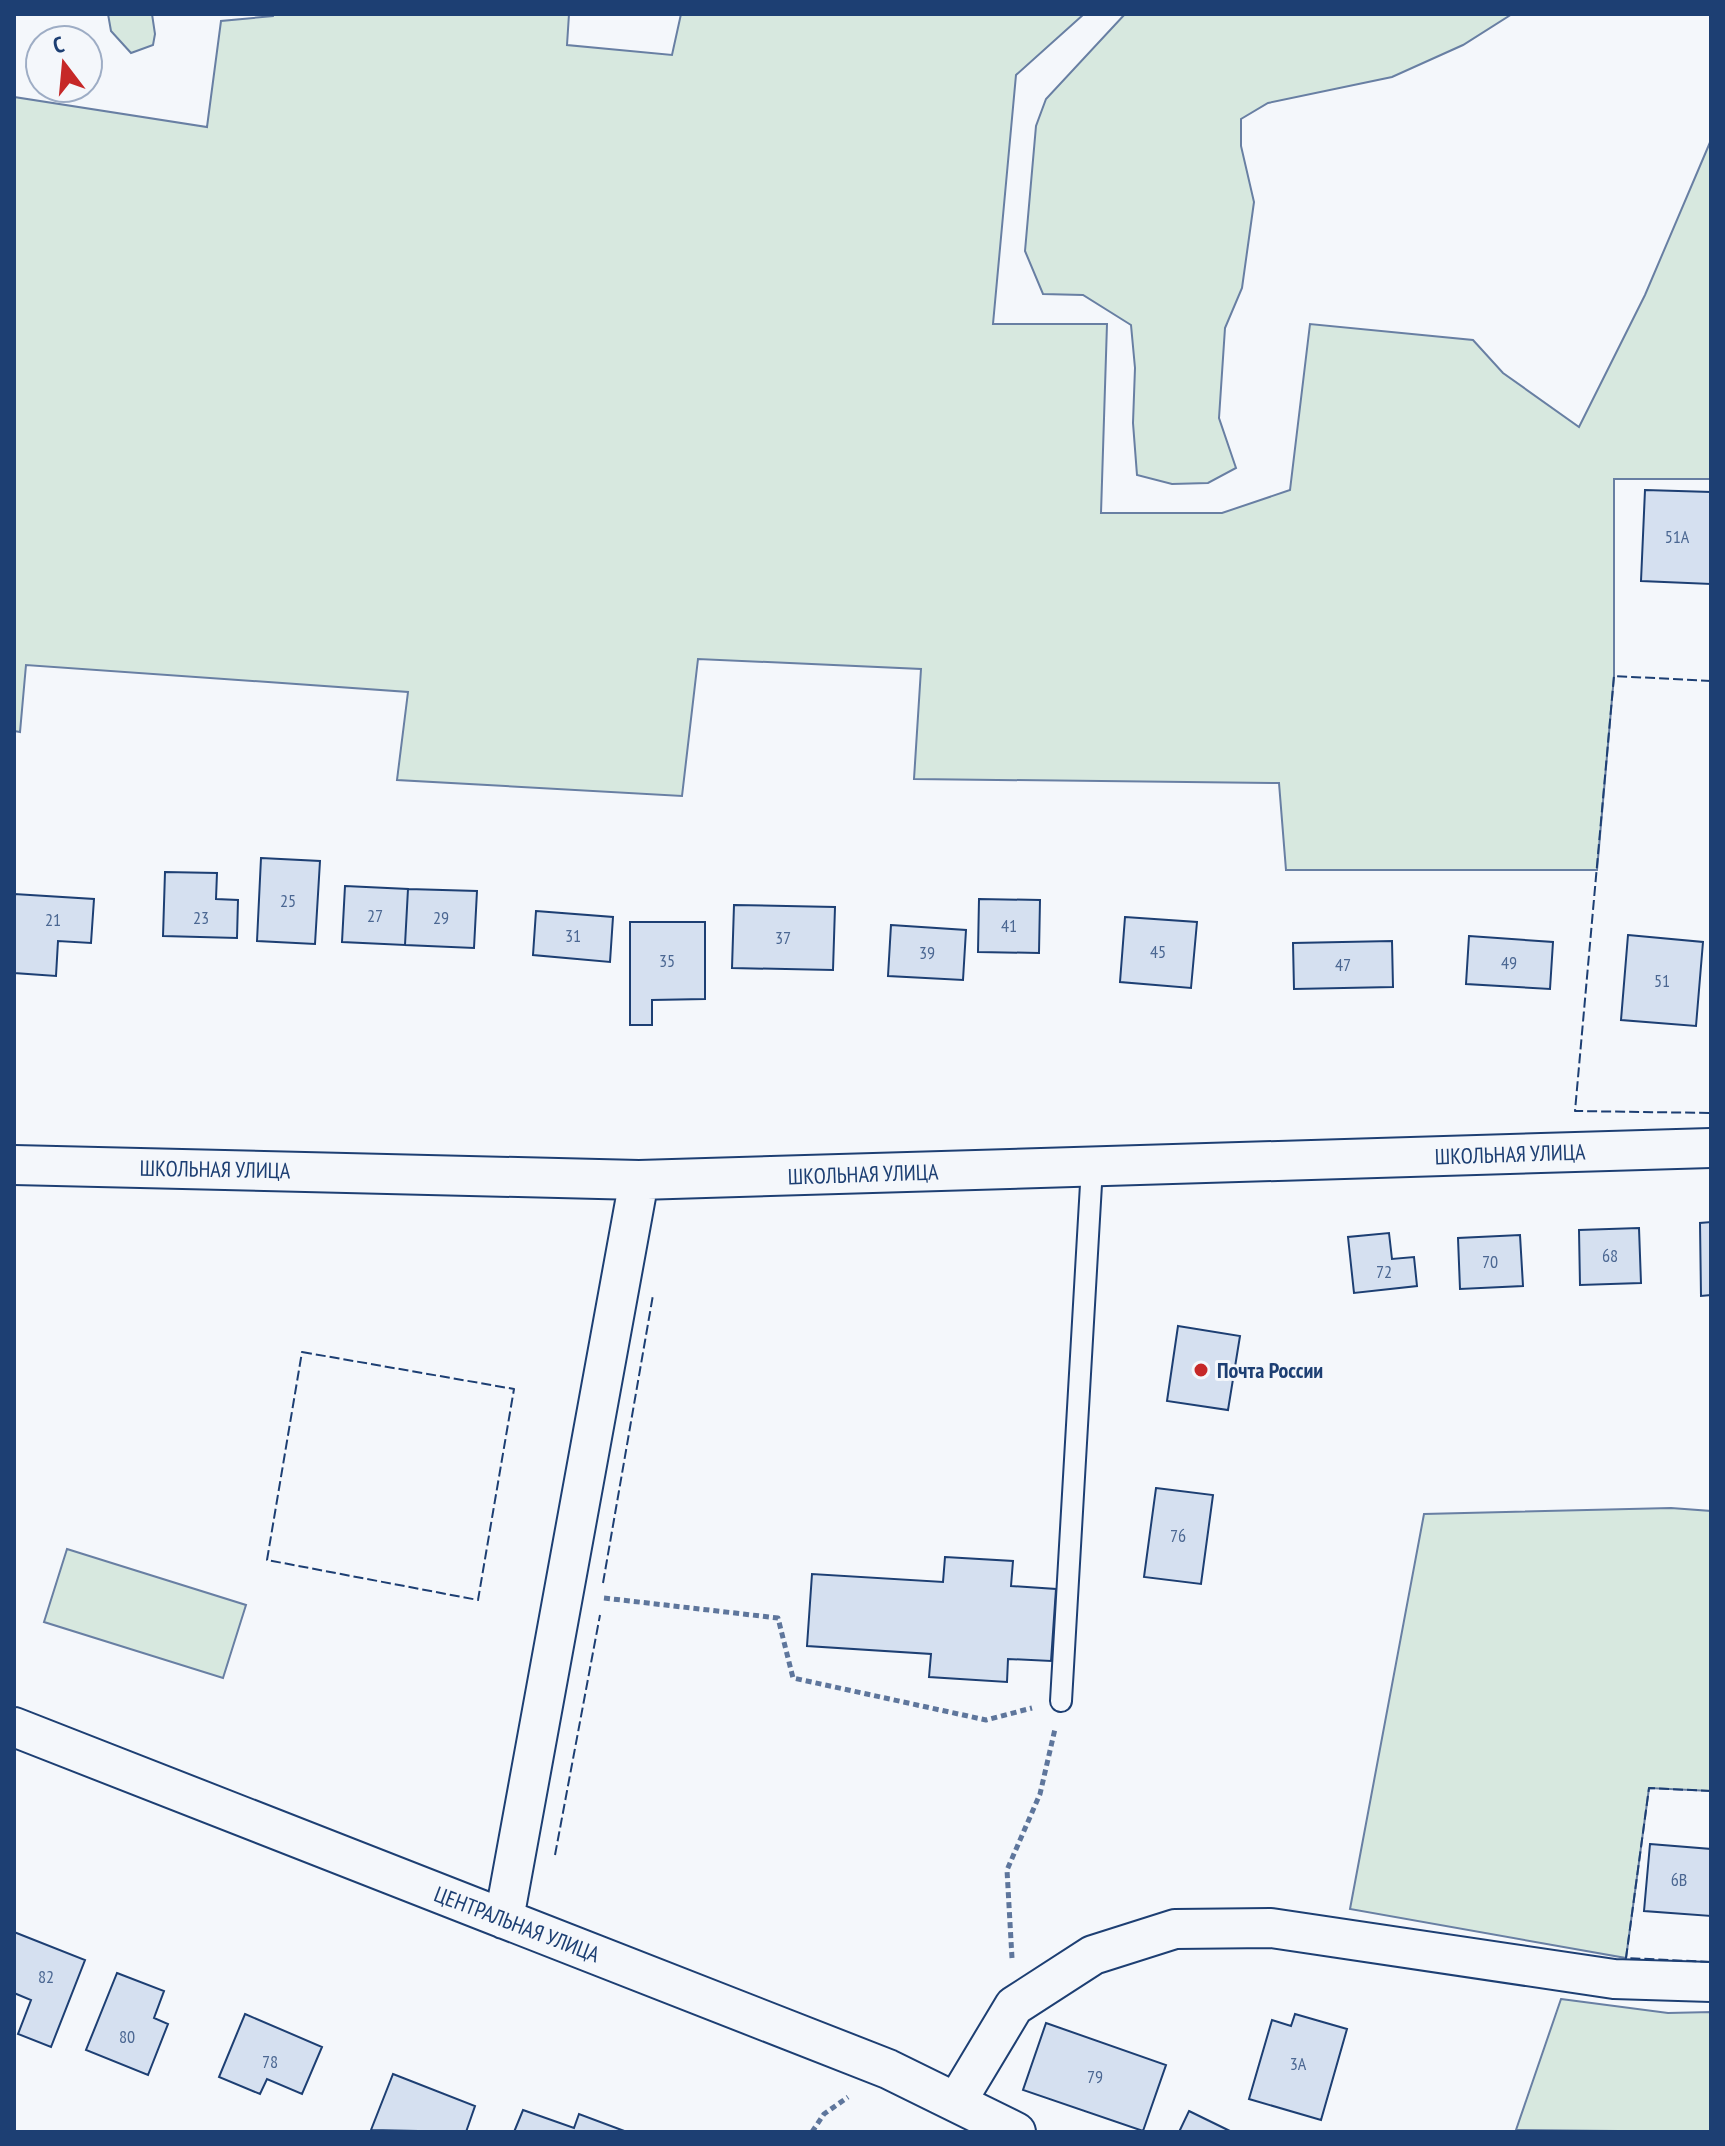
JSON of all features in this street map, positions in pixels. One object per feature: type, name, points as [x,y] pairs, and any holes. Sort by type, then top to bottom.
[{"type":"street","name":"ШКОЛЬНАЯ УЛИЦА","points":[[14,1165],[639,1180],[1711,1148]]},
{"type":"street","points":[[504,1919],[639,1180]]},
{"type":"street","name":"ЦЕНТРАЛЬНАЯ УЛИЦА","points":[[14,1727],[888,2069],[1016,2132]]},
{"type":"street","points":[[957,2101],[1014,2006],[1093,1955],[1175,1929],[1271,1928],[1614,1979],[1711,1982]]},
{"type":"lane","points":[[1061,1701],[1092,1167]]},
{"type":"path","points":[[564,1594],[778,1618],[793,1678],[986,1720],[1061,1701],[1040,1794],[1007,1870],[1014,2006]]},
{"type":"shaded area","points":[[108,14],[152,14],[153,45],[131,53],[111,31]]},
{"type":"shaded area","points":[[569,14],[567,45],[672,55],[681,14],[1084,14],[1016,75],[993,324],[1107,324],[1101,513],[1222,513],[1290,490],[1310,324],[1473,340],[1503,373],[1579,427],[1645,295],[1711,140],[1711,479],[1614,479],[1614,676],[1597,870],[1286,870],[1279,783],[914,779],[921,669],[698,659],[682,796],[397,780],[408,692],[26,665],[20,732],[14,731],[14,97],[24,99],[24,104],[59,104],[207,127],[221,21],[273,16]]},
{"type":"shaded area","points":[[1125,14],[1512,14],[1463,45],[1392,77],[1268,103],[1241,119],[1241,146],[1254,202],[1242,288],[1225,328],[1219,418],[1236,468],[1208,483],[1172,484],[1137,475],[1131,325],[1083,295],[1043,294],[1025,251],[1036,126],[1046,99]]},
{"type":"shaded area","points":[[1671,1508],[1711,1511],[1711,1791],[1649,1788],[1626,1958],[1350,1909],[1424,1514]]},
{"type":"shaded area","points":[[67,1549],[246,1605],[223,1678],[44,1622]]},
{"type":"shaded area","points":[[1561,1999],[1668,2013],[1711,2012],[1711,2132],[1516,2130]]},
{"type":"building","points":[[1645,490],[1711,492],[1711,584],[1641,581]]},
{"type":"building","points":[[261,858],[320,861],[315,944],[257,941]]},
{"type":"building","points":[[165,872],[217,873],[216,899],[238,900],[237,938],[163,936]]},
{"type":"building","points":[[345,886],[408,889],[405,945],[342,942]]},
{"type":"building","points":[[408,889],[477,891],[474,948],[405,945]]},
{"type":"building","points":[[14,894],[94,899],[91,943],[58,941],[56,976],[14,973]]},
{"type":"building","points":[[979,899],[1040,900],[1039,953],[978,952]]},
{"type":"building","points":[[734,905],[835,907],[833,970],[732,968]]},
{"type":"building","points":[[536,911],[613,917],[610,962],[533,955]]},
{"type":"building","points":[[1125,917],[1197,922],[1191,988],[1120,982]]},
{"type":"building","points":[[630,922],[705,922],[705,999],[652,1000],[652,1025],[630,1025]]},
{"type":"building","points":[[891,925],[966,930],[963,980],[888,976]]},
{"type":"building","points":[[1628,935],[1703,942],[1696,1026],[1621,1020]]},
{"type":"building","points":[[1469,936],[1553,942],[1550,989],[1466,984]]},
{"type":"building","points":[[1392,941],[1393,987],[1294,989],[1293,943]]},
{"type":"building","points":[[1711,1222],[1711,1295],[1701,1296],[1700,1223]]},
{"type":"building","points":[[1639,1228],[1641,1283],[1580,1285],[1579,1230]]},
{"type":"building","points":[[1389,1233],[1392,1259],[1414,1257],[1417,1286],[1354,1293],[1348,1237]]},
{"type":"building","points":[[1520,1235],[1523,1286],[1460,1289],[1458,1238]]},
{"type":"building","points":[[1178,1326],[1240,1336],[1228,1410],[1167,1401]]},
{"type":"building","points":[[1156,1488],[1213,1495],[1201,1584],[1144,1577]]},
{"type":"building","points":[[945,1557],[1013,1561],[1011,1586],[1056,1589],[1051,1661],[1008,1659],[1007,1682],[929,1677],[931,1654],[807,1646],[812,1574],[943,1582]]},
{"type":"building","points":[[1650,1844],[1711,1849],[1711,1916],[1644,1911]]},
{"type":"building","points":[[14,1932],[85,1960],[51,2047],[18,2034],[31,2000],[14,1993]]},
{"type":"building","points":[[117,1973],[164,1991],[154,2018],[168,2024],[148,2075],[86,2050]]},
{"type":"building","points":[[245,2014],[322,2047],[302,2094],[267,2079],[260,2094],[219,2077]]},
{"type":"building","points":[[1295,2014],[1347,2029],[1321,2120],[1249,2099],[1272,2020],[1291,2026]]},
{"type":"building","points":[[1046,2023],[1166,2065],[1143,2131],[1023,2090]]},
{"type":"building","points":[[393,2074],[475,2106],[466,2132],[371,2130]]},
{"type":"building","points":[[523,2110],[574,2128],[579,2114],[627,2132],[514,2132]]},
{"type":"building","points":[[1189,2111],[1232,2132],[1179,2132]]},
{"type":"fence","points":[[1711,681],[1614,676],[1575,1111],[1711,1113]]},
{"type":"fence","points":[[603,1583],[653,1295]]},
{"type":"fence","points":[[302,1352],[514,1389],[478,1600],[267,1560],[302,1352]]},
{"type":"fence","points":[[555,1855],[600,1615]]},
{"type":"fence","points":[[1711,1791],[1649,1788],[1626,1958],[1711,1962]]},
{"type":"place","name":"Почта России","points":[[1201,1370]]}]
